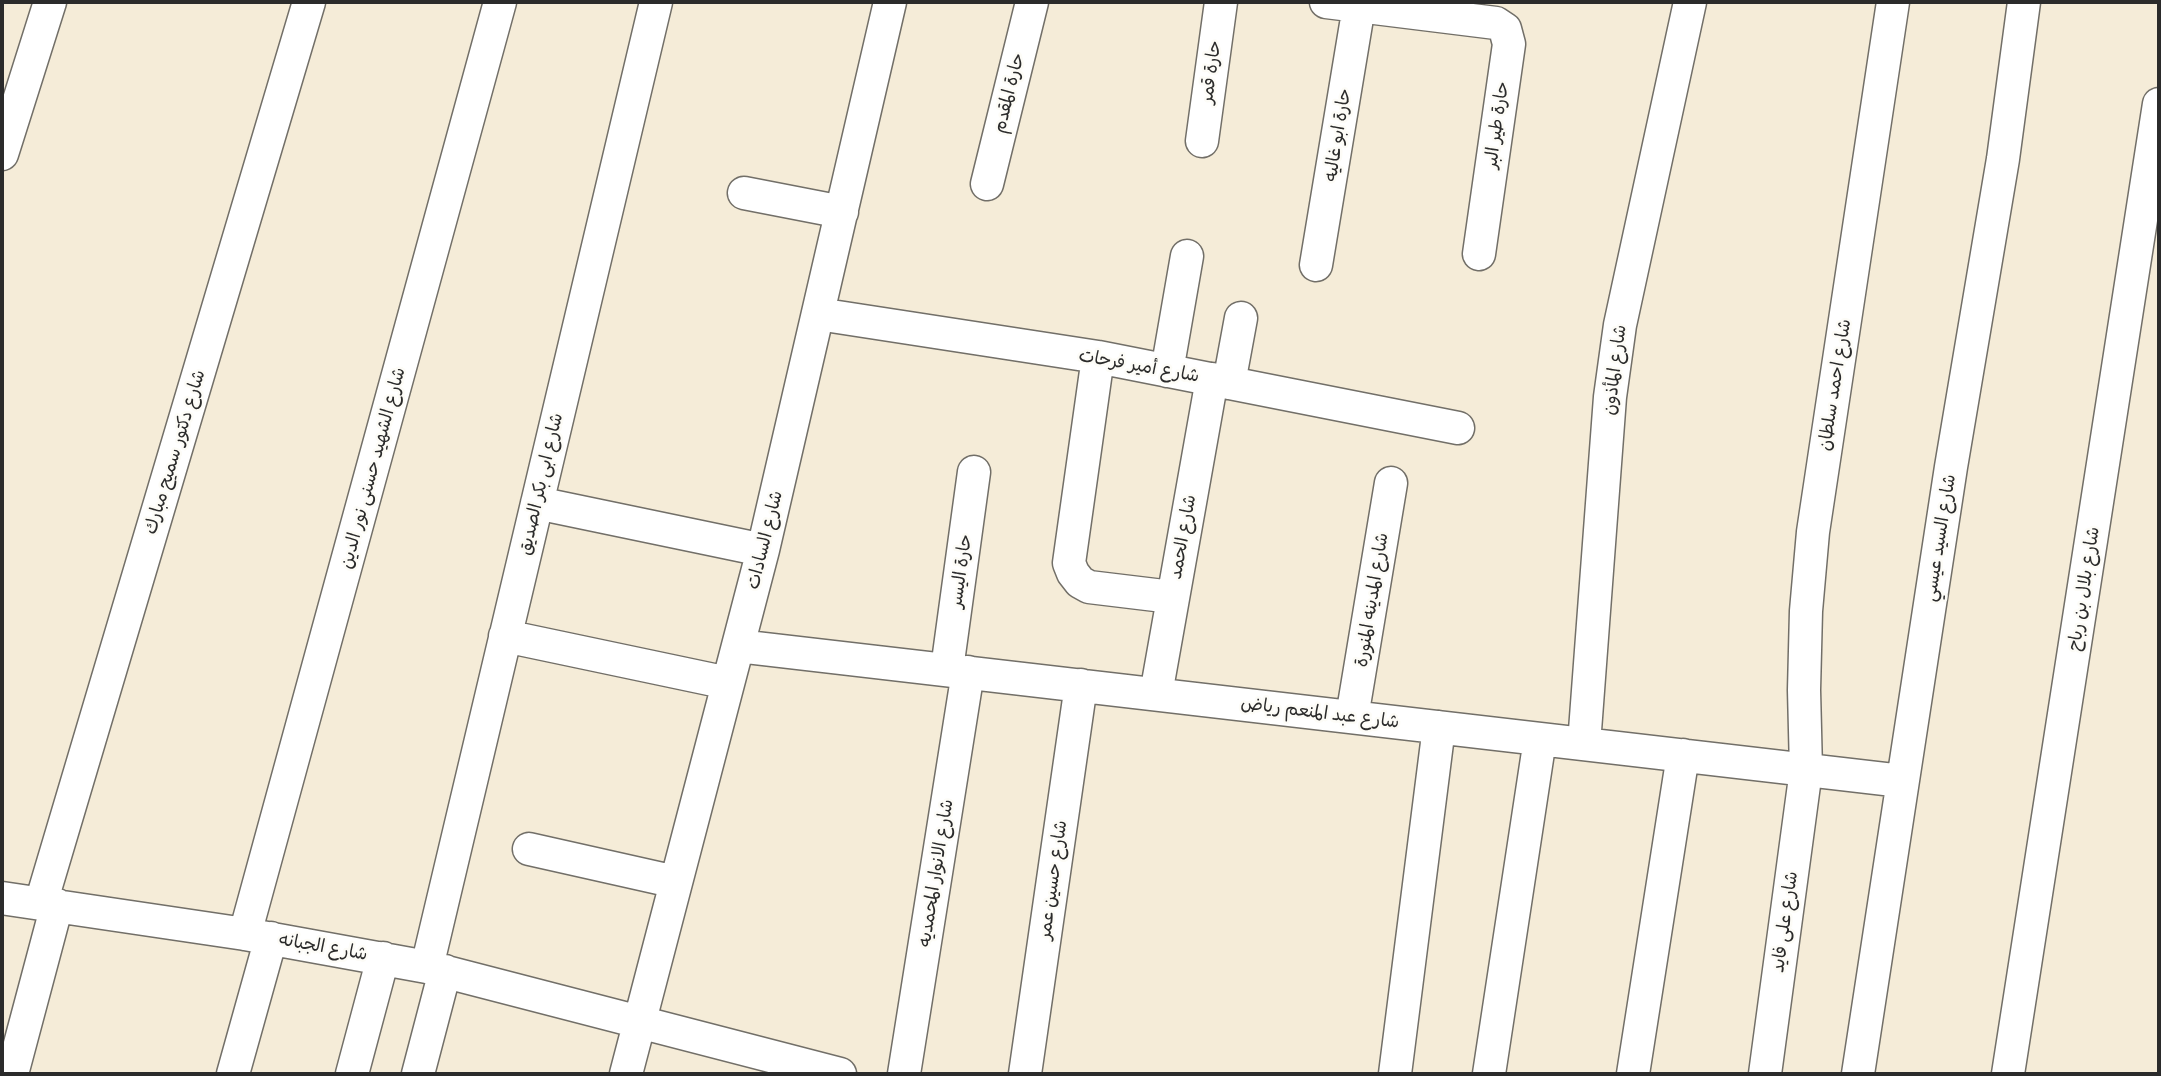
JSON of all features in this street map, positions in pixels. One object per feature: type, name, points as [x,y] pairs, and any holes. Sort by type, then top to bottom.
[{"type":"street","points":[[2,155],[50,2]]},
{"type":"street","name":"شارع دكتور سميح مبارك","points":[[12,1074],[49,904],[309,2]]},
{"type":"street","name":"شارع الشهيد حسنى نور الدين","points":[[233,1074],[258,936],[500,2]]},
{"type":"street","name":"شارع ابى بكر الصديق","points":[[418,1074],[436,969],[505,636],[656,2]]},
{"type":"street","name":"شارع السادات","points":[[626,1074],[763,550],[890,2]]},
{"type":"street","name":"حارة المقدم","points":[[987,184],[1032,2]]},
{"type":"street","name":"حارة قمر","points":[[1202,141],[1221,2]]},
{"type":"street","points":[[1326,2],[1476,11]]},
{"type":"street","name":"شارع المأذون","points":[[1584,744],[1610,397],[1618,337],[1690,2]]},
{"type":"street","name":"شارع احمد سلطان","points":[[1806,770],[1806,611],[1813,532],[1893,2]]},
{"type":"street","name":"شارع السيد عيسي","points":[[1858,1074],[1951,467],[1978,314],[2024,2]]},
{"type":"street","name":"حارة ابو غاليه","points":[[1316,265],[1359,6]]},
{"type":"street","name":"حارة طير البر","points":[[1476,11],[1502,26],[1509,44],[1479,254]]},
{"type":"street","name":"شارع بلال بن رباح","points":[[2008,1074],[2159,104]]},
{"type":"street","points":[[744,193],[842,212]]},
{"type":"street","points":[[1167,371],[1187,256]]},
{"type":"street","name":"شارع أمير فرحات","points":[[818,314],[1098,357],[1458,428]]},
{"type":"street","name":"شارع الحمد","points":[[1156,694],[1172,597],[1220,381],[1241,318]]},
{"type":"street","points":[[1098,357],[1069,563],[1080,582],[1090,587],[1172,597]]},
{"type":"street","name":"حارة اليسر","points":[[958,671],[974,472]]},
{"type":"street","name":"شارع المدينه المنورة","points":[[1352,717],[1391,483]]},
{"type":"street","points":[[537,503],[763,550]]},
{"type":"street","points":[[505,636],[728,683]]},
{"type":"street","name":"شارع عبد المنعم رياض","points":[[738,646],[1902,781]]},
{"type":"street","name":"شارع الانوار المحمديه","points":[[904,1074],[958,671]]},
{"type":"street","name":"شارع حسين عمر","points":[[1025,1074],[1081,685]]},
{"type":"street","points":[[1395,1074],[1439,727]]},
{"type":"street","points":[[1489,1074],[1540,739]]},
{"type":"street","points":[[1633,1074],[1683,755]]},
{"type":"street","name":"شارع على فايد","points":[[1765,1074],[1806,770]]},
{"type":"street","points":[[529,849],[676,882]]},
{"type":"street","name":"شارع الجبانه","points":[[2,898],[258,936],[436,969],[840,1074]]},
{"type":"street","points":[[352,1074],[383,958]]}]
